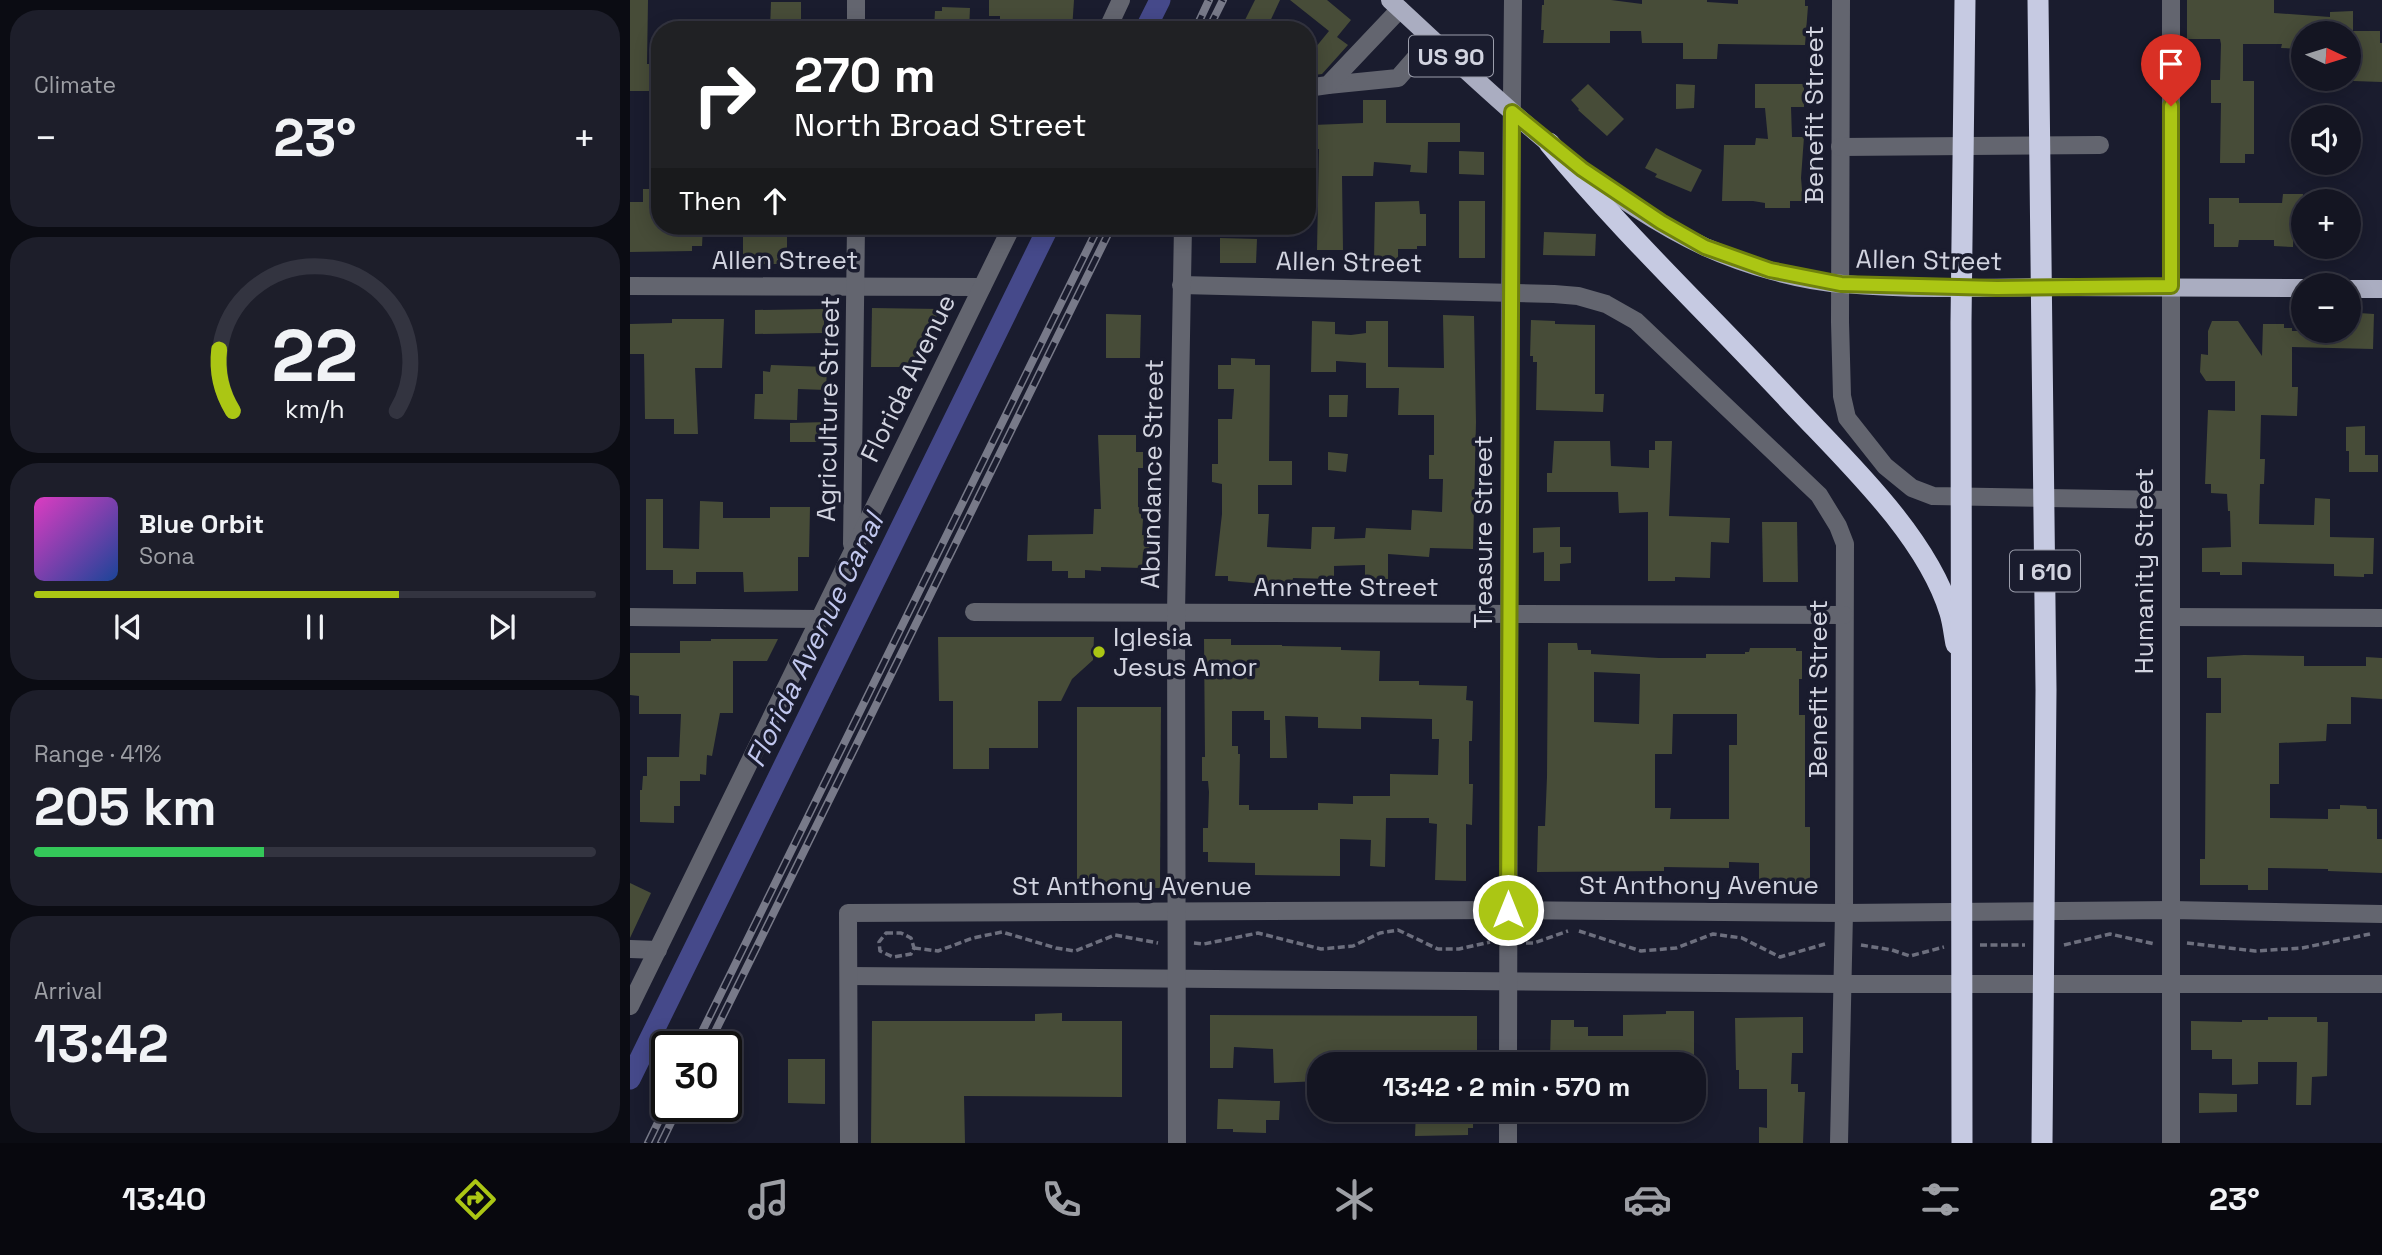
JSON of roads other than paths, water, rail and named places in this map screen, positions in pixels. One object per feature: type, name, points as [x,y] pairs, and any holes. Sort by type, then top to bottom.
[{"type":"highway","points":[[1962,1143],[1961,322],[1965,0]]},
{"type":"highway","name":"I 610","points":[[2038,0],[2046,690],[2042,1143]]},
{"type":"highway","points":[[1549,143],[1595,199],[1747,355],[1874,491],[1922,554],[1938,583],[1951,614],[1961,672]]},
{"type":"main road","name":"US 90","points":[[1395,5],[1549,143]]},
{"type":"main road","name":"Allen Street","points":[[1549,143],[1582,169],[1661,222],[1705,247],[1770,270],[1841,284],[1997,288],[2291,288]]},
{"type":"main road","points":[[2361,289],[2382,289]]},
{"type":"street","points":[[856,0],[856,21]]},
{"type":"street","points":[[1111,21],[1121,0]]},
{"type":"street","name":"Treasure Street","points":[[1508,1052],[1513,0]]},
{"type":"street","name":"Benefit Street","points":[[1840,0],[1842,396],[1847,418],[1885,466],[1912,488],[1933,496],[2171,500]]},
{"type":"street","name":"Humanity Street","points":[[2171,0],[2171,1143]]},
{"type":"street","points":[[1328,85],[1395,5]]},
{"type":"street","points":[[1316,87],[1398,78],[1432,39]]},
{"type":"street","points":[[1840,147],[2100,145]]},
{"type":"street","name":"Agriculture Street","points":[[852,550],[856,235]]},
{"type":"street","name":"Florida Avenue","points":[[630,1006],[1008,235]]},
{"type":"street","name":"Abundance Street","points":[[1177,1143],[1176,612],[1183,235]]},
{"type":"street","name":"Allen Street","points":[[1181,285],[1510,292],[1578,296],[1606,304],[1636,321]]},
{"type":"street","name":"Allen Street","points":[[630,286],[982,287]]},
{"type":"street","name":"Benefit Street","points":[[1636,321],[1819,495],[1838,526],[1845,544],[1844,912],[1839,1143]]},
{"type":"street","name":"Annette Street","points":[[974,612],[1844,615]]},
{"type":"street","points":[[630,617],[820,619]]},
{"type":"street","points":[[2171,617],[2382,618]]},
{"type":"street","name":"St Anthony Avenue","points":[[849,976],[848,913],[2171,910],[2381,923]]},
{"type":"street","points":[[630,949],[658,950]]},
{"type":"street","points":[[849,1143],[849,976],[1842,984],[2382,984]]},
{"type":"street","points":[[1508,1122],[1508,1143]]},
{"type":"waterway","name":"Florida Avenue Canal","points":[[1150,21],[1160,0]]},
{"type":"waterway","name":"Florida Avenue Canal","points":[[630,1079],[1045,235]]},
{"type":"railway","points":[[1199,21],[1209,0]]},
{"type":"railway","points":[[1212,21],[1223,0]]},
{"type":"railway","points":[[702,1031],[1095,235]]},
{"type":"railway","points":[[715,1031],[1108,235]]},
{"type":"railway","points":[[648,1143],[658,1122]]},
{"type":"railway","points":[[661,1143],[671,1122]]},
{"type":"place","name":"Iglesia Jesus Amor","points":[[1099,652]]}]
